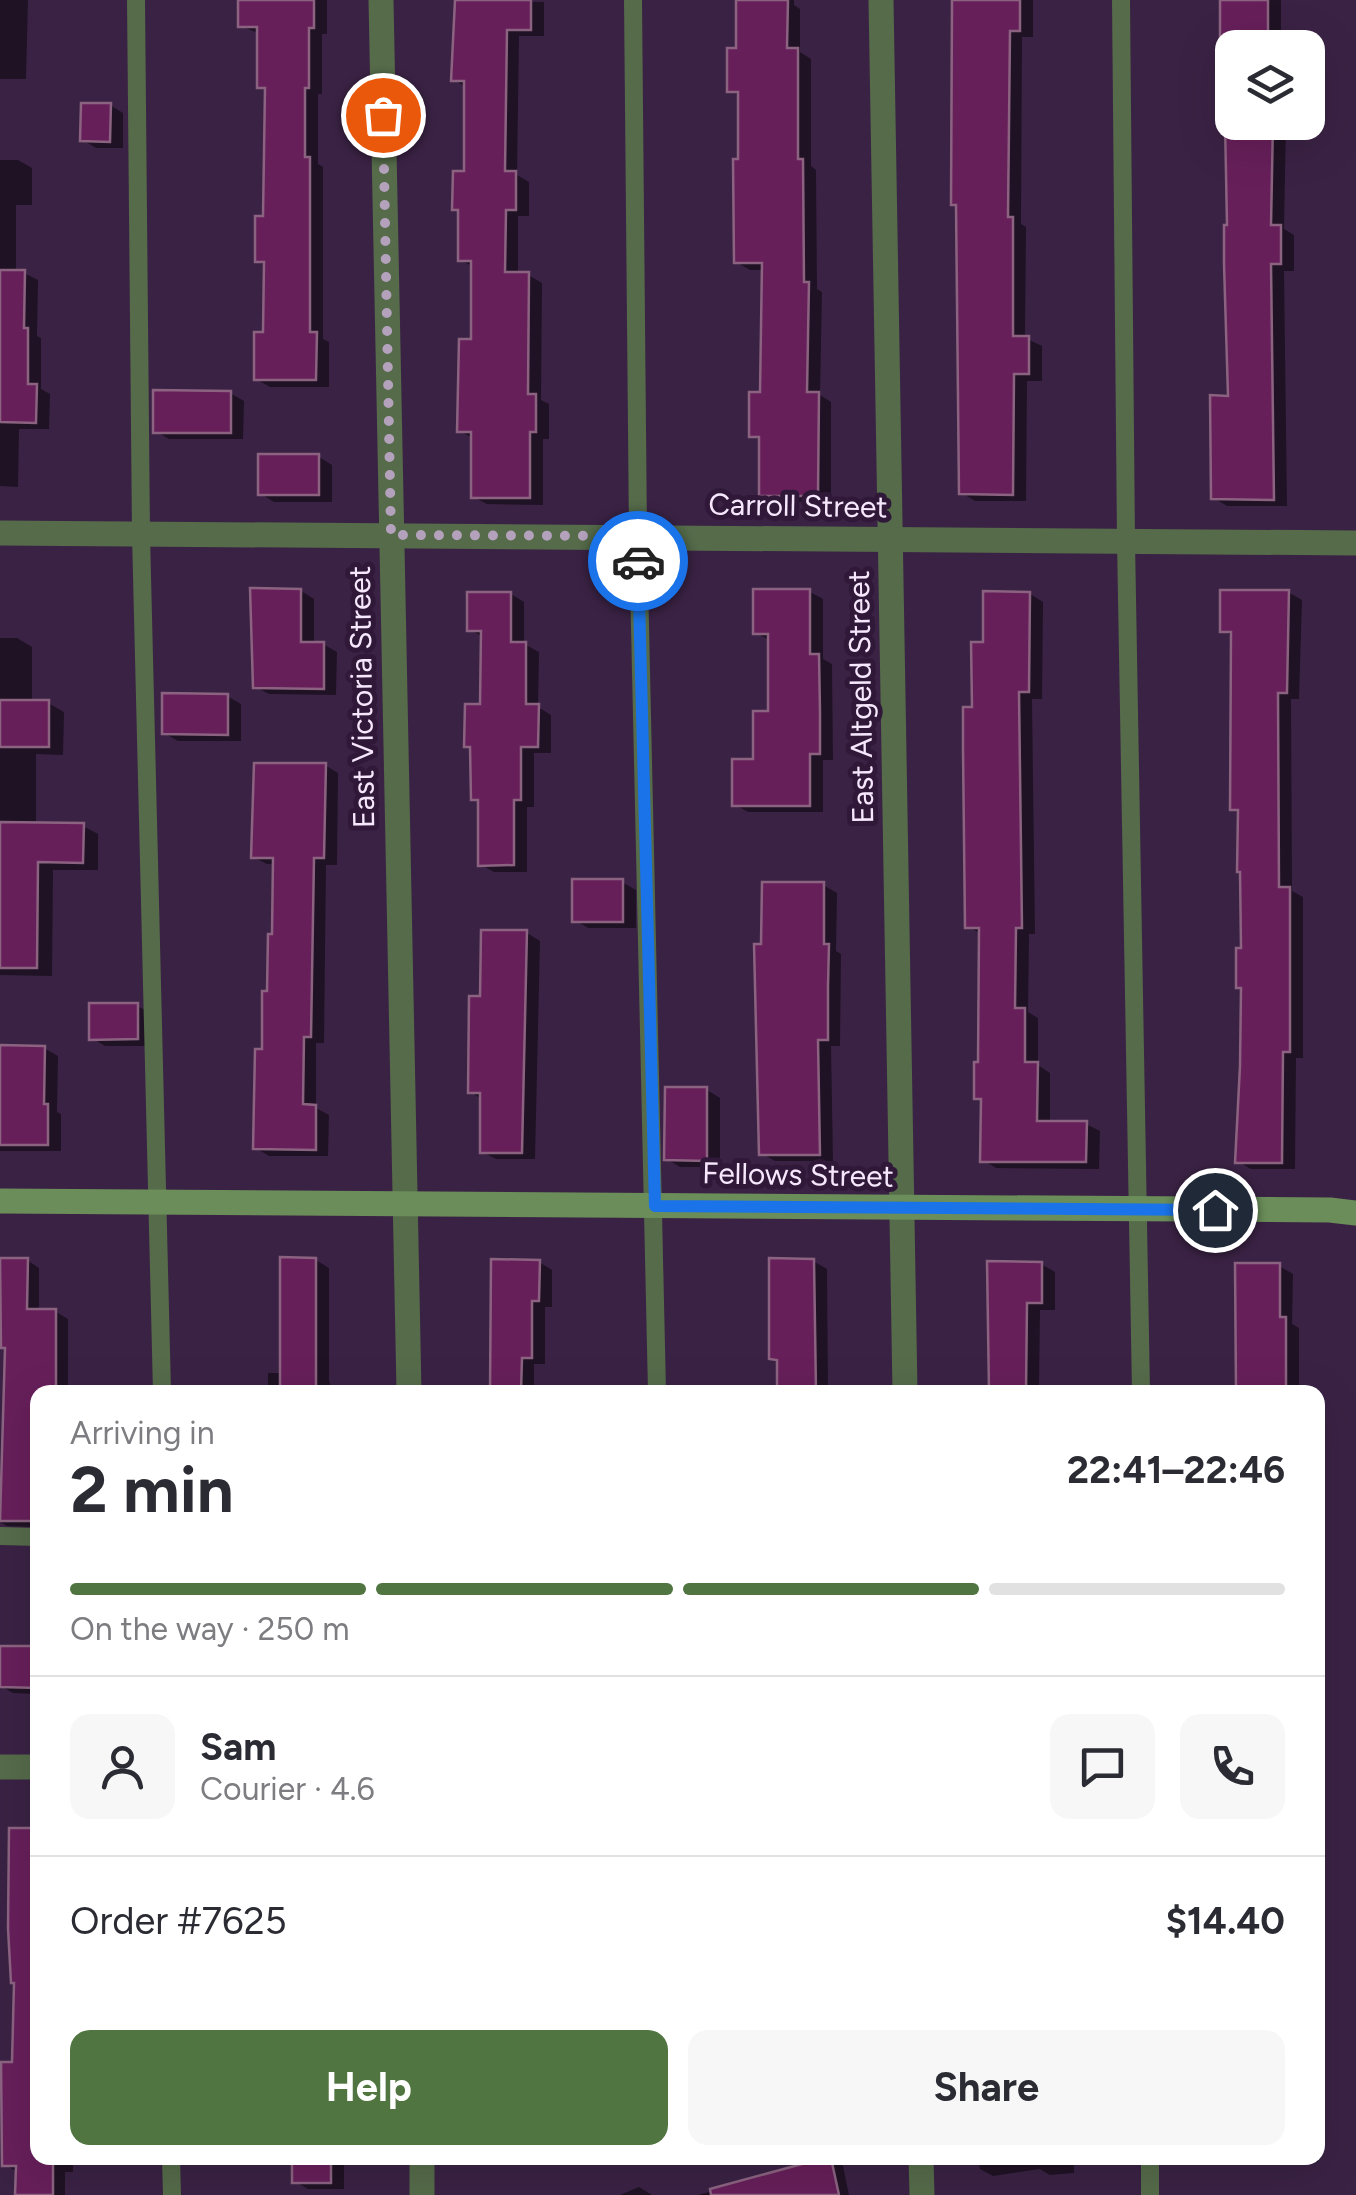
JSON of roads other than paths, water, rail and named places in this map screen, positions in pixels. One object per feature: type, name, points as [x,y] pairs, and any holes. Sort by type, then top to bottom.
[{"type":"street","name":"East Victoria Street","points":[[381,0],[409,1385]]},
{"type":"street","name":"East Altgeld Street","points":[[881,0],[905,1385]]},
{"type":"street","name":"Carroll Street","points":[[0,534],[1356,542]]},
{"type":"street","name":"Fellows Street","points":[[0,1201],[1356,1213]]},
{"type":"street","points":[[0,1767],[30,1767]]},
{"type":"street","points":[[422,2165],[422,2195]]},
{"type":"street","points":[[922,2165],[922,2195]]},
{"type":"lane","points":[[136,0],[142,535],[162,1385]]},
{"type":"lane","points":[[633,0],[638,536],[657,1385]]},
{"type":"lane","points":[[1121,0],[1141,1385]]},
{"type":"lane","points":[[0,1536],[30,1537]]},
{"type":"lane","points":[[171,2165],[172,2195]]},
{"type":"lane","points":[[1150,2165],[1150,2195]]}]
